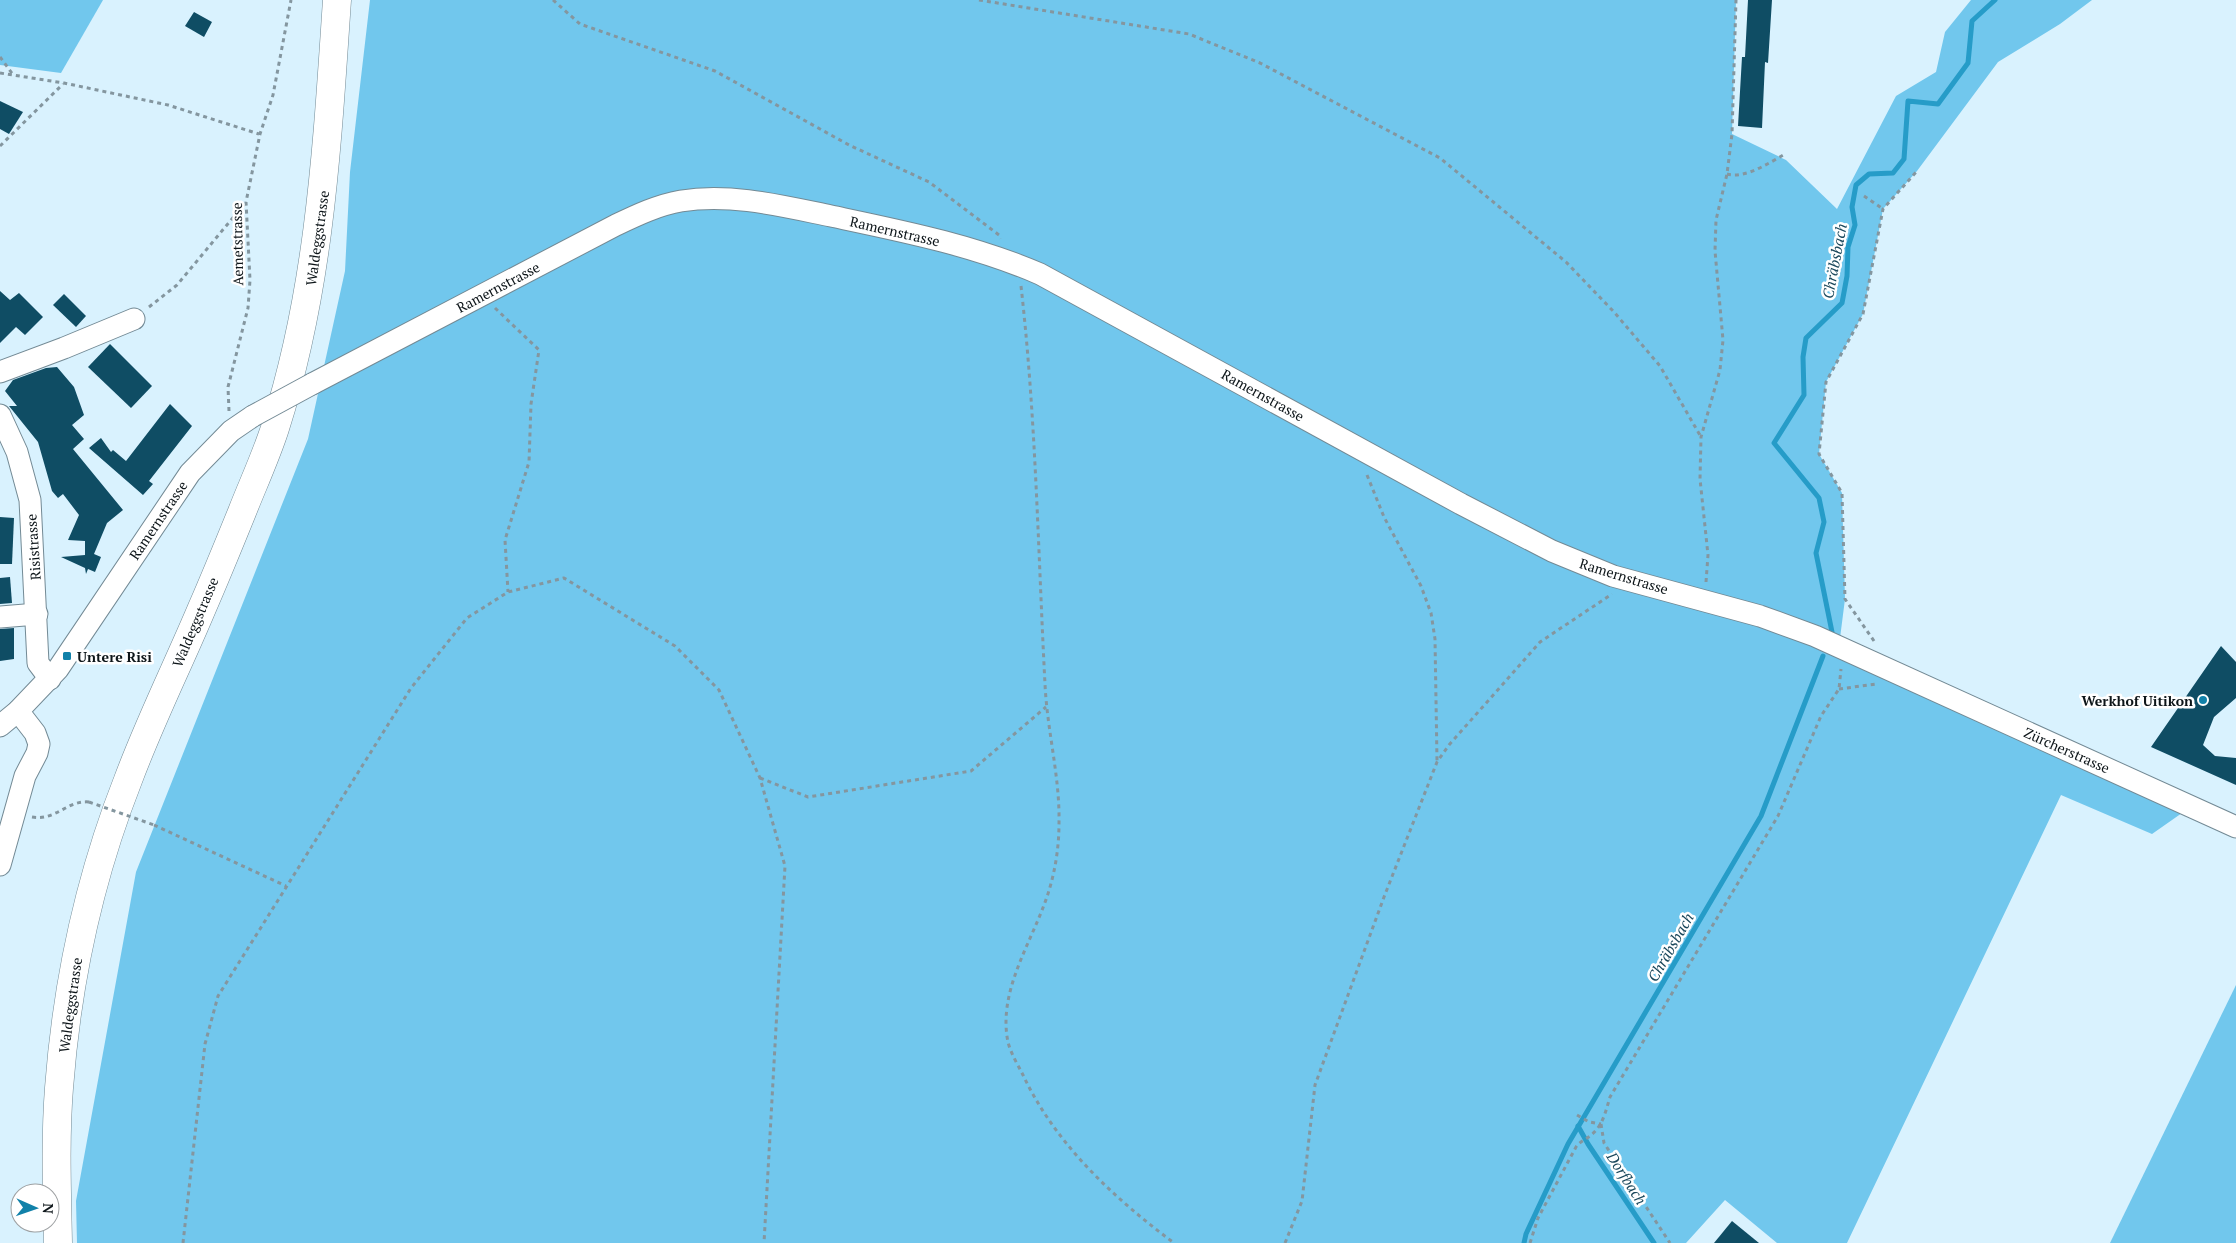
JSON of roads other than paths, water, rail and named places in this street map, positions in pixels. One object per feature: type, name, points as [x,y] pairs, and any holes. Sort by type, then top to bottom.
[{"type":"main road","name":"Waldeggstrasse","points":[[58,1243],[59,1090],[68,1002],[86,909],[103,850],[127,780],[202,608],[256,477],[274,429],[296,352],[315,256],[325,182],[337,0]]},
{"type":"street","name":"Ramernstrasse","points":[[0,726],[50,679],[190,473],[232,431],[253,416],[312,384],[648,210],[679,202],[706,199],[763,203],[879,226],[979,250],[1013,262],[1086,298],[1526,539],[1576,562],[1627,580],[1705,600],[1790,626],[1890,679]]},
{"type":"street","points":[[0,372],[134,319]]},
{"type":"street","name":"Risistrasse","points":[[0,415],[5,434],[24,473],[30,500],[38,663],[50,679]]},
{"type":"street","points":[[0,617],[37,614]]},
{"type":"street","name":"Zürcherstrasse","points":[[1890,679],[2236,827]]},
{"type":"street","points":[[0,865],[24,776],[37,753],[39,744],[35,733],[18,711]]},
{"type":"waterway","name":"Chräbsbach","points":[[1832,632],[1816,553],[1824,522],[1819,498],[1774,443],[1804,395],[1803,357],[1806,338],[1842,303],[1847,276],[1848,247],[1855,225],[1852,207],[1856,185],[1869,174],[1893,173],[1904,159],[1908,101],[1938,104],[1968,63],[1972,21],[1995,0]]},
{"type":"waterway","name":"Chräbsbach","points":[[1524,1243],[1526,1234],[1568,1144],[1761,816],[1823,656]]},
{"type":"waterway","name":"Dorfbach","points":[[1578,1126],[1654,1243]]},
{"type":"place","name":"Untere Risi","points":[[67,656]]},
{"type":"place","name":"Werkhof Uitikon","points":[[2203,700]]}]
